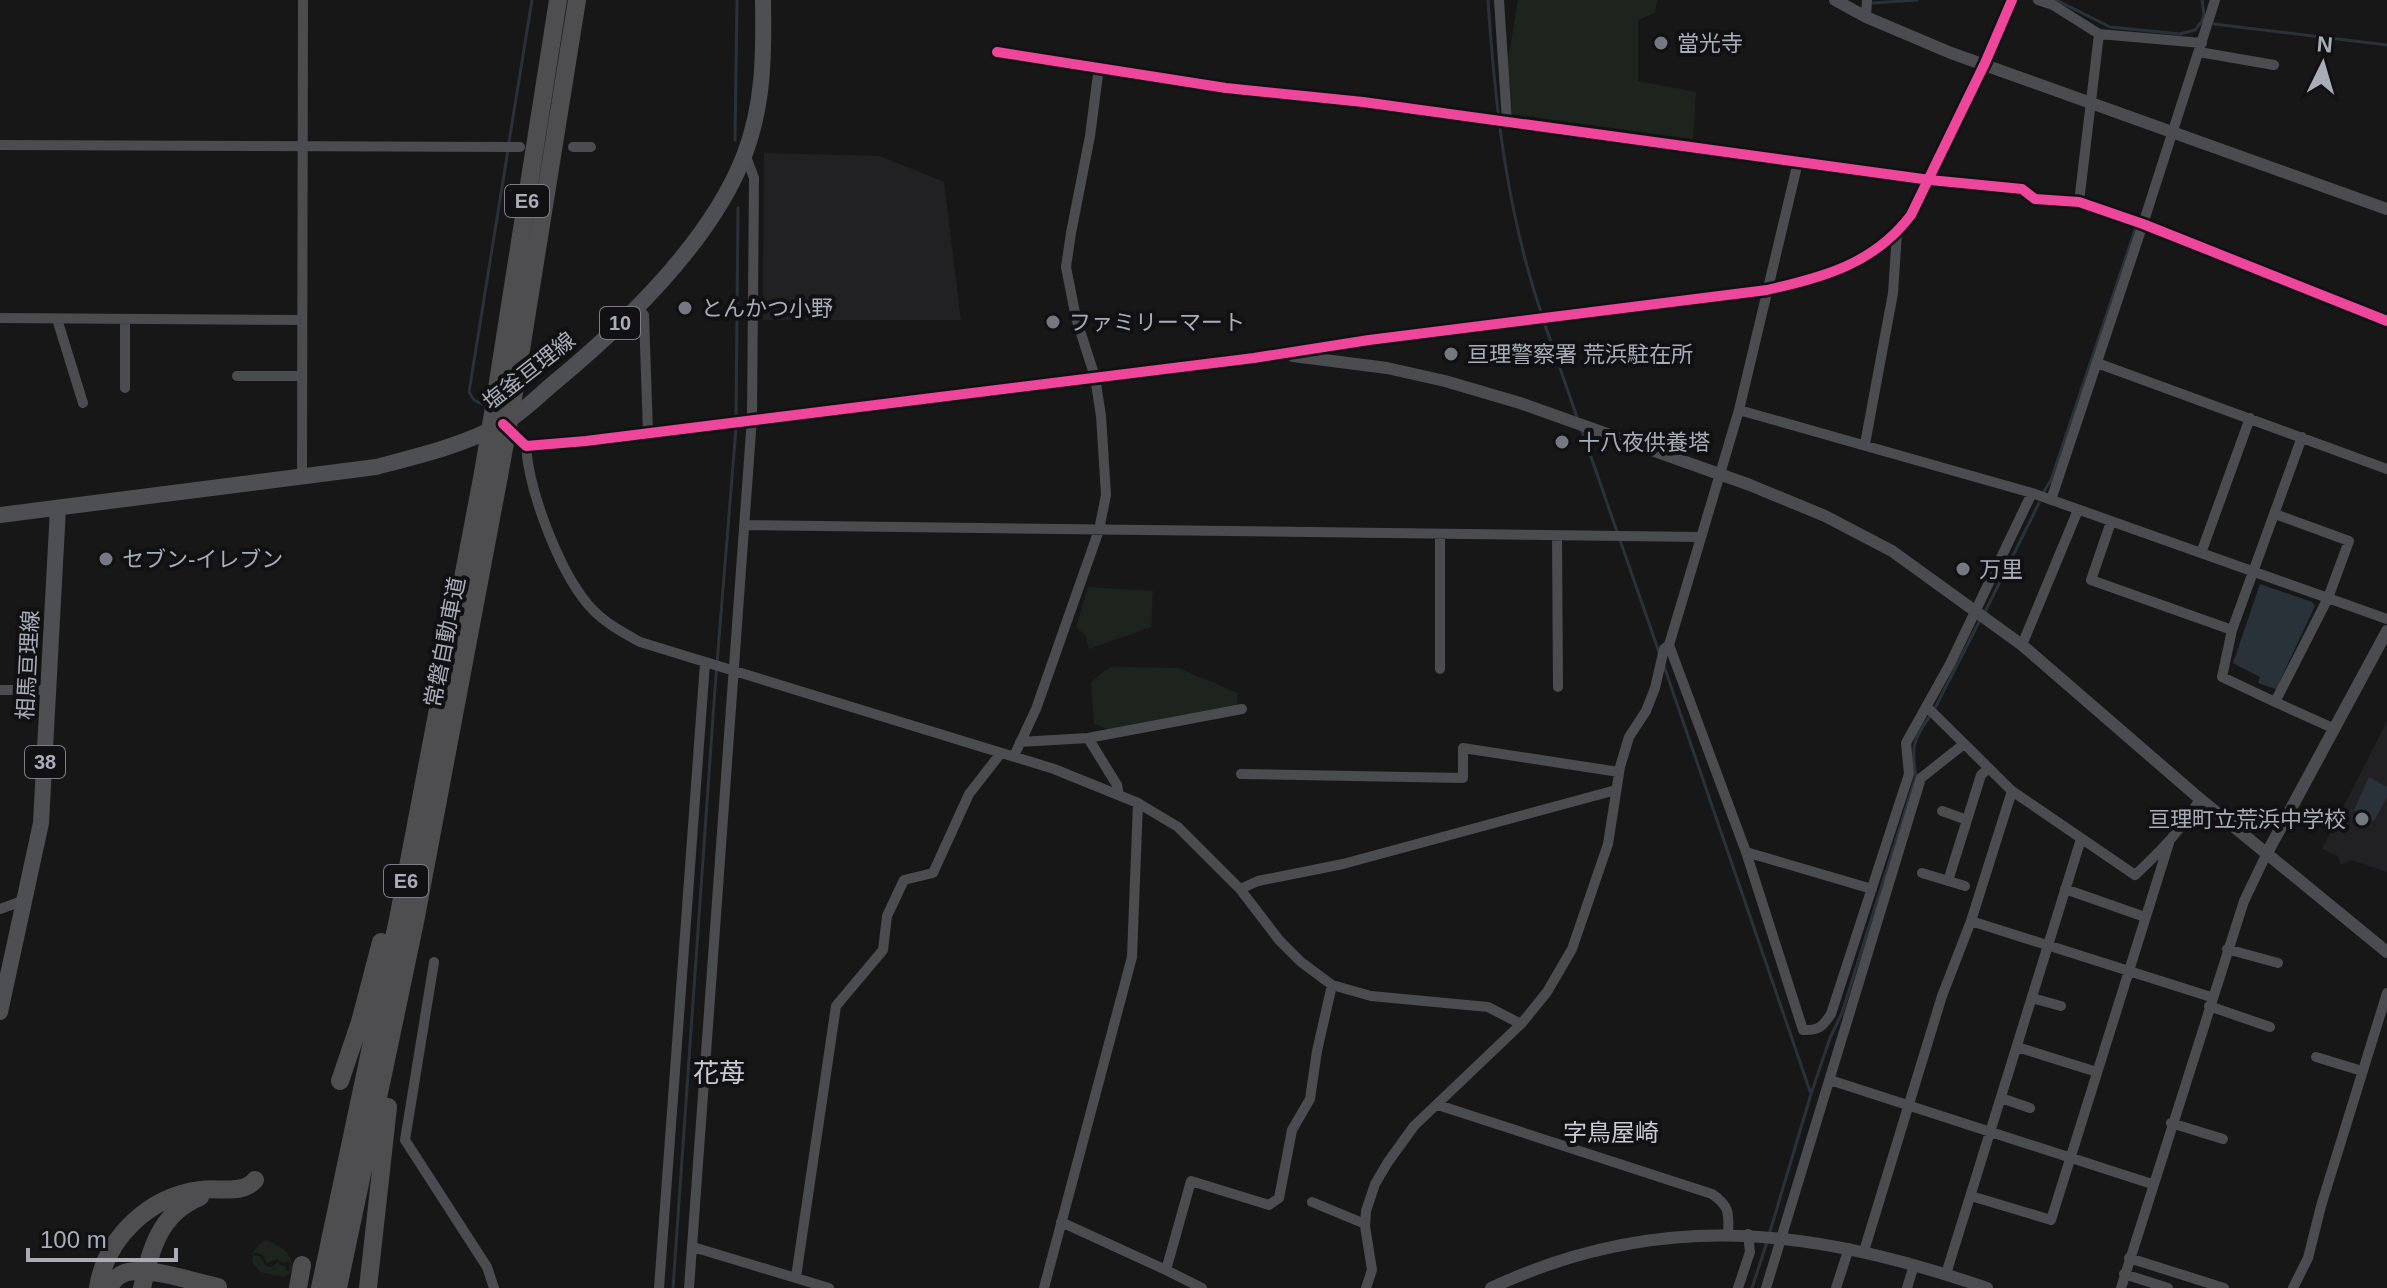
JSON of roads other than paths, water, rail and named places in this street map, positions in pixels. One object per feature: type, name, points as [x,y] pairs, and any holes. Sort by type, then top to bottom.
[{"type":"highway","name":"常磐自動車道","points":[[338,1288],[415,922],[491,474],[495,401],[558,0]]},
{"type":"highway","name":"常磐自動車道","points":[[320,1288],[437,720],[491,474],[515,387],[577,0]]},
{"type":"highway","points":[[340,1081],[374,972],[422,767],[437,720]]},
{"type":"highway","points":[[368,1288],[390,1088],[415,922]]},
{"type":"highway","points":[[98,1288],[104,1264],[113,1247],[123,1232],[150,1208],[185,1193],[243,1188],[255,1180]]},
{"type":"highway","points":[[144,1280],[159,1231],[186,1204],[198,1198],[221,1194],[243,1196],[249,1204]]},
{"type":"highway","points":[[298,1288],[302,1265]]},
{"type":"highway","points":[[109,1288],[115,1278],[124,1273],[144,1280],[218,1287]]},
{"type":"highway","points":[[161,1288],[173,1284],[195,1288]]},
{"type":"main road","name":"塩釜亘理線","points":[[0,515],[376,467],[428,453],[503,424],[576,364],[637,307],[710,218],[732,183],[755,122],[763,81],[763,0]]},
{"type":"main road","name":"相馬亘理線","points":[[0,1012],[41,823],[58,508]]},
{"type":"street","points":[[296,479],[302,376],[303,0]]},
{"type":"street","points":[[1499,0],[1502,121]]},
{"type":"street","points":[[1835,0],[1866,17],[1951,53],[2387,209]]},
{"type":"street","points":[[1866,17],[1867,0]]},
{"type":"street","points":[[526,446],[1278,355],[1767,290],[1819,279],[1854,264],[1897,233],[1911,215],[2012,0]]},
{"type":"street","points":[[2038,0],[2053,5],[2099,34],[2201,47],[2274,65]]},
{"type":"street","points":[[2051,500],[2215,0]]},
{"type":"street","points":[[2079,202],[2099,34]]},
{"type":"street","points":[[997,52],[1226,88],[1363,102],[1930,180],[2022,189],[2035,199],[2079,202],[2143,224],[2387,321]]},
{"type":"street","points":[[1014,756],[1035,711],[1099,530],[1106,495],[1103,429],[1095,377],[1076,318],[1066,267],[1099,67]]},
{"type":"street","points":[[0,145],[520,147]]},
{"type":"street","points":[[573,147],[591,147]]},
{"type":"street","points":[[689,1288],[746,525],[754,178],[745,154]]},
{"type":"street","points":[[1366,1288],[1372,1270],[1365,1224],[1370,1196],[1388,1162],[1414,1126],[1521,1024],[1547,992],[1572,949],[1608,844],[1619,772],[1629,737],[1646,711],[1739,410],[1798,162]]},
{"type":"street","points":[[1865,444],[1893,293],[1897,233]]},
{"type":"street","points":[[637,307],[644,315],[648,433]]},
{"type":"street","points":[[0,318],[302,320]]},
{"type":"street","points":[[57,319],[83,403]]},
{"type":"street","points":[[125,319],[125,388]]},
{"type":"street","points":[[1278,355],[1387,368],[1445,381],[1568,420],[1750,485],[1825,516],[1879,544],[2022,645],[2200,799],[2387,952]]},
{"type":"street","points":[[2097,363],[2387,469]]},
{"type":"street","points":[[237,376],[302,376]]},
{"type":"street","points":[[1739,410],[2032,493],[2387,619]]},
{"type":"street","points":[[2201,553],[2250,418]]},
{"type":"street","points":[[503,424],[526,446],[530,481],[556,548],[578,593],[595,612],[640,642],[1014,756],[1138,803],[1178,827],[1240,889],[1279,940],[1332,985],[1371,996],[1488,1007],[1521,1024]]},
{"type":"street","points":[[2302,437],[2232,630],[2222,677],[2335,729]]},
{"type":"street","points":[[1666,647],[1746,852],[1803,1030],[1814,1031],[1822,1027],[1831,1014],[1909,774],[1906,743],[1931,710],[1981,614],[2032,493]]},
{"type":"street","points":[[2022,645],[2078,510]]},
{"type":"street","points":[[2275,514],[2349,541],[2328,598],[2275,702]]},
{"type":"street","points":[[2111,522],[2091,580],[2232,630]]},
{"type":"street","points":[[746,525],[1700,537]]},
{"type":"street","points":[[1440,534],[1440,669]]},
{"type":"street","points":[[1557,536],[1558,687]]},
{"type":"street","points":[[2121,1288],[2244,901],[2387,631]]},
{"type":"street","points":[[659,1288],[705,663]]},
{"type":"street","points":[[0,690],[48,690]]},
{"type":"street","points":[[1020,742],[1088,738],[1242,709]]},
{"type":"street","points":[[1931,710],[2012,791],[2135,875],[2184,826],[2200,799]]},
{"type":"street","points":[[1088,738],[1117,785],[1119,795]]},
{"type":"street","points":[[1766,1288],[1778,1237],[1830,1080],[1921,778],[1964,744]]},
{"type":"street","points":[[1241,774],[1463,778],[1463,748],[1619,772]]},
{"type":"street","points":[[796,1277],[836,1006],[883,950],[887,916],[904,880],[933,873],[969,794],[1001,753]]},
{"type":"street","points":[[1948,881],[1981,775],[1989,768]]},
{"type":"street","points":[[1240,889],[1258,881],[1343,864],[1616,790]]},
{"type":"street","points":[[1864,1251],[1942,996],[1971,921],[2012,791]]},
{"type":"street","points":[[1044,1288],[1132,957],[1138,803]]},
{"type":"street","points":[[1942,811],[1967,820]]},
{"type":"street","points":[[1946,1274],[2081,839]]},
{"type":"street","points":[[1971,1196],[2051,1220],[2169,843]]},
{"type":"street","points":[[1746,852],[1872,889]]},
{"type":"street","points":[[1922,873],[1965,886]]},
{"type":"street","points":[[2065,889],[2145,917]]},
{"type":"street","points":[[0,909],[25,900]]},
{"type":"street","points":[[1971,921],[2128,971],[2270,1027]]},
{"type":"street","points":[[2227,949],[2278,963]]},
{"type":"street","points":[[434,962],[405,1140],[487,1267],[494,1288]]},
{"type":"street","points":[[1166,1270],[1191,1181],[1269,1205],[1279,1198],[1292,1130],[1310,1099],[1332,985]]},
{"type":"street","points":[[2293,1288],[2308,1258],[2387,993]]},
{"type":"street","points":[[2032,998],[2061,1006]]},
{"type":"street","points":[[2017,1047],[2097,1072]]},
{"type":"street","points":[[2316,1057],[2362,1071]]},
{"type":"street","points":[[1830,1080],[2152,1184]]},
{"type":"street","points":[[2001,1098],[2030,1108]]},
{"type":"street","points":[[1438,1105],[1712,1194],[1724,1202],[1728,1212],[1728,1234]]},
{"type":"street","points":[[2171,1123],[2223,1139]]},
{"type":"street","points":[[1312,1202],[1365,1224]]},
{"type":"street","points":[[1061,1222],[1202,1288]]},
{"type":"street","points":[[1491,1288],[1531,1270],[1631,1242],[1728,1234],[1778,1237],[1864,1251],[1983,1287]]},
{"type":"street","points":[[1738,1288],[1753,1235]]},
{"type":"street","points":[[693,1247],[829,1288]]},
{"type":"street","points":[[1836,1288],[1849,1248]]},
{"type":"street","points":[[2129,1258],[2224,1288]]},
{"type":"street","points":[[1907,1288],[1914,1265]]},
{"type":"street","points":[[2124,1274],[2168,1288]]},
{"type":"waterway","points":[[509,142],[532,0]]},
{"type":"waterway","points":[[735,140],[737,0]]},
{"type":"waterway","points":[[1488,0],[1504,159],[1520,238],[1542,315]]},
{"type":"waterway","points":[[1872,3],[1917,0]]},
{"type":"waterway","points":[[2056,0],[2110,27],[2180,34],[2195,30],[2204,22]]},
{"type":"waterway","points":[[2202,0],[2202,21]]},
{"type":"waterway","points":[[2214,24],[2387,45]]},
{"type":"waterway","points":[[482,404],[474,400],[469,392],[508,150]]},
{"type":"waterway","points":[[736,420],[738,208]]},
{"type":"waterway","points":[[2043,493],[2051,480],[2136,227]]},
{"type":"waterway","points":[[1544,322],[1578,420]]},
{"type":"waterway","points":[[673,1288],[736,428]]},
{"type":"waterway","points":[[1582,431],[1660,655]]},
{"type":"waterway","points":[[1984,614],[2039,503]]},
{"type":"waterway","points":[[1934,710],[1980,620]]},
{"type":"waterway","points":[[1664,666],[1811,1094],[1769,1235]]},
{"type":"waterway","points":[[1811,1094],[1842,1013],[1916,776],[1915,744],[1930,716]]},
{"type":"waterway","points":[[1752,1288],[1767,1242]]},
{"type":"place","name":"當光寺","points":[[1661,43]]},
{"type":"place","name":"とんかつ小野","points":[[685,308]]},
{"type":"place","name":"ファミリーマート","points":[[1053,322]]},
{"type":"place","name":"亘理警察署 荒浜駐在所","points":[[1451,354]]},
{"type":"place","name":"十八夜供養塔","points":[[1562,442]]},
{"type":"place","name":"セブン-イレブン","points":[[106,559]]},
{"type":"place","name":"万里","points":[[1963,569]]},
{"type":"place","name":"亘理町立荒浜中学校","points":[[2362,819]]},
{"type":"district","name":"花苺","points":[[719,1073]]},
{"type":"district","name":"字鳥屋崎","points":[[1611,1132]]}]
